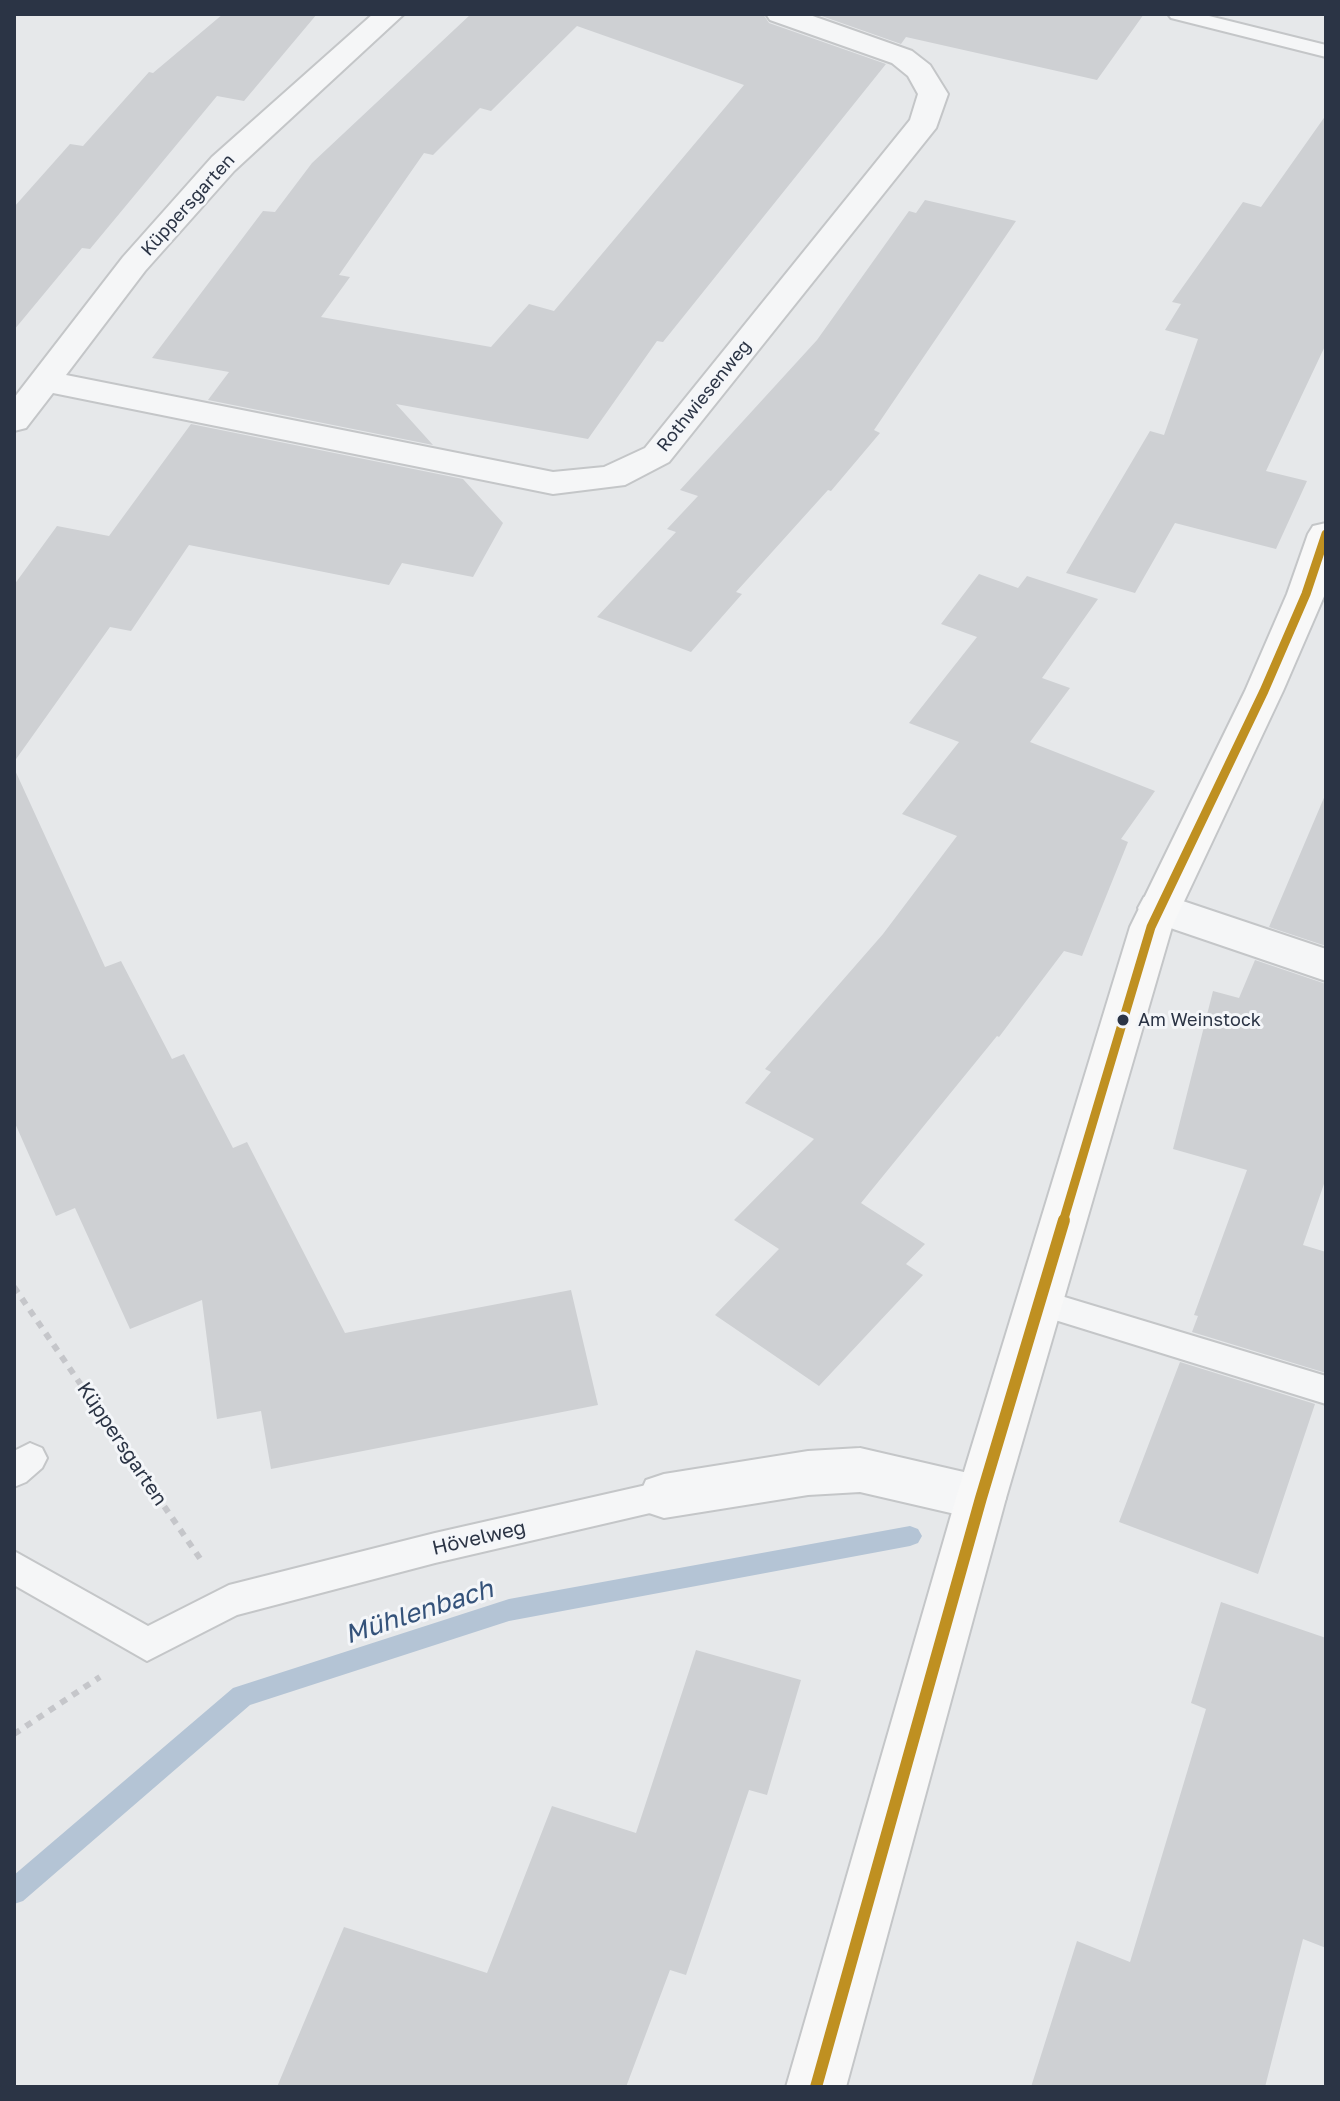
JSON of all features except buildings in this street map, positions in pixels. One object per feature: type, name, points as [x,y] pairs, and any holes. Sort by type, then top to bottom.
[{"type":"main road","points":[[816,2087],[981,1498],[1119,1024],[1159,908],[1264,691],[1306,594],[1326,534]]},
{"type":"street","name":"Küppersgarten","points":[[14,421],[134,264],[223,164],[390,14]]},
{"type":"street","name":"Rothwiesenweg","points":[[44,381],[553,483],[612,477],[657,455],[925,122],[933,94],[920,71],[902,57],[780,14]]},
{"type":"street","points":[[1159,908],[1326,965]]},
{"type":"street","name":"Hövelweg","points":[[664,1496],[808,1473],[860,1470],[981,1498]]},
{"type":"lane","points":[[1178,14],[1326,51]]},
{"type":"lane","points":[[1038,1302],[1326,1390]]},
{"type":"lane","name":"Hövelweg","points":[[147,1645],[229,1601],[435,1548],[664,1496]]},
{"type":"lane","points":[[14,1567],[147,1645]]},
{"type":"path","name":"Küppersgarten","points":[[14,1287],[229,1601]]},
{"type":"path","points":[[14,1734],[147,1645]]},
{"type":"waterway","name":"Mühlenbach","points":[[14,1892],[242,1696],[509,1610],[910,1536]]},
{"type":"transit line","points":[[816,2087],[981,1498],[1151,927],[1264,691],[1306,594],[1326,534]]},
{"type":"place","name":"Am Weinstock","points":[[1123,1020]]}]
